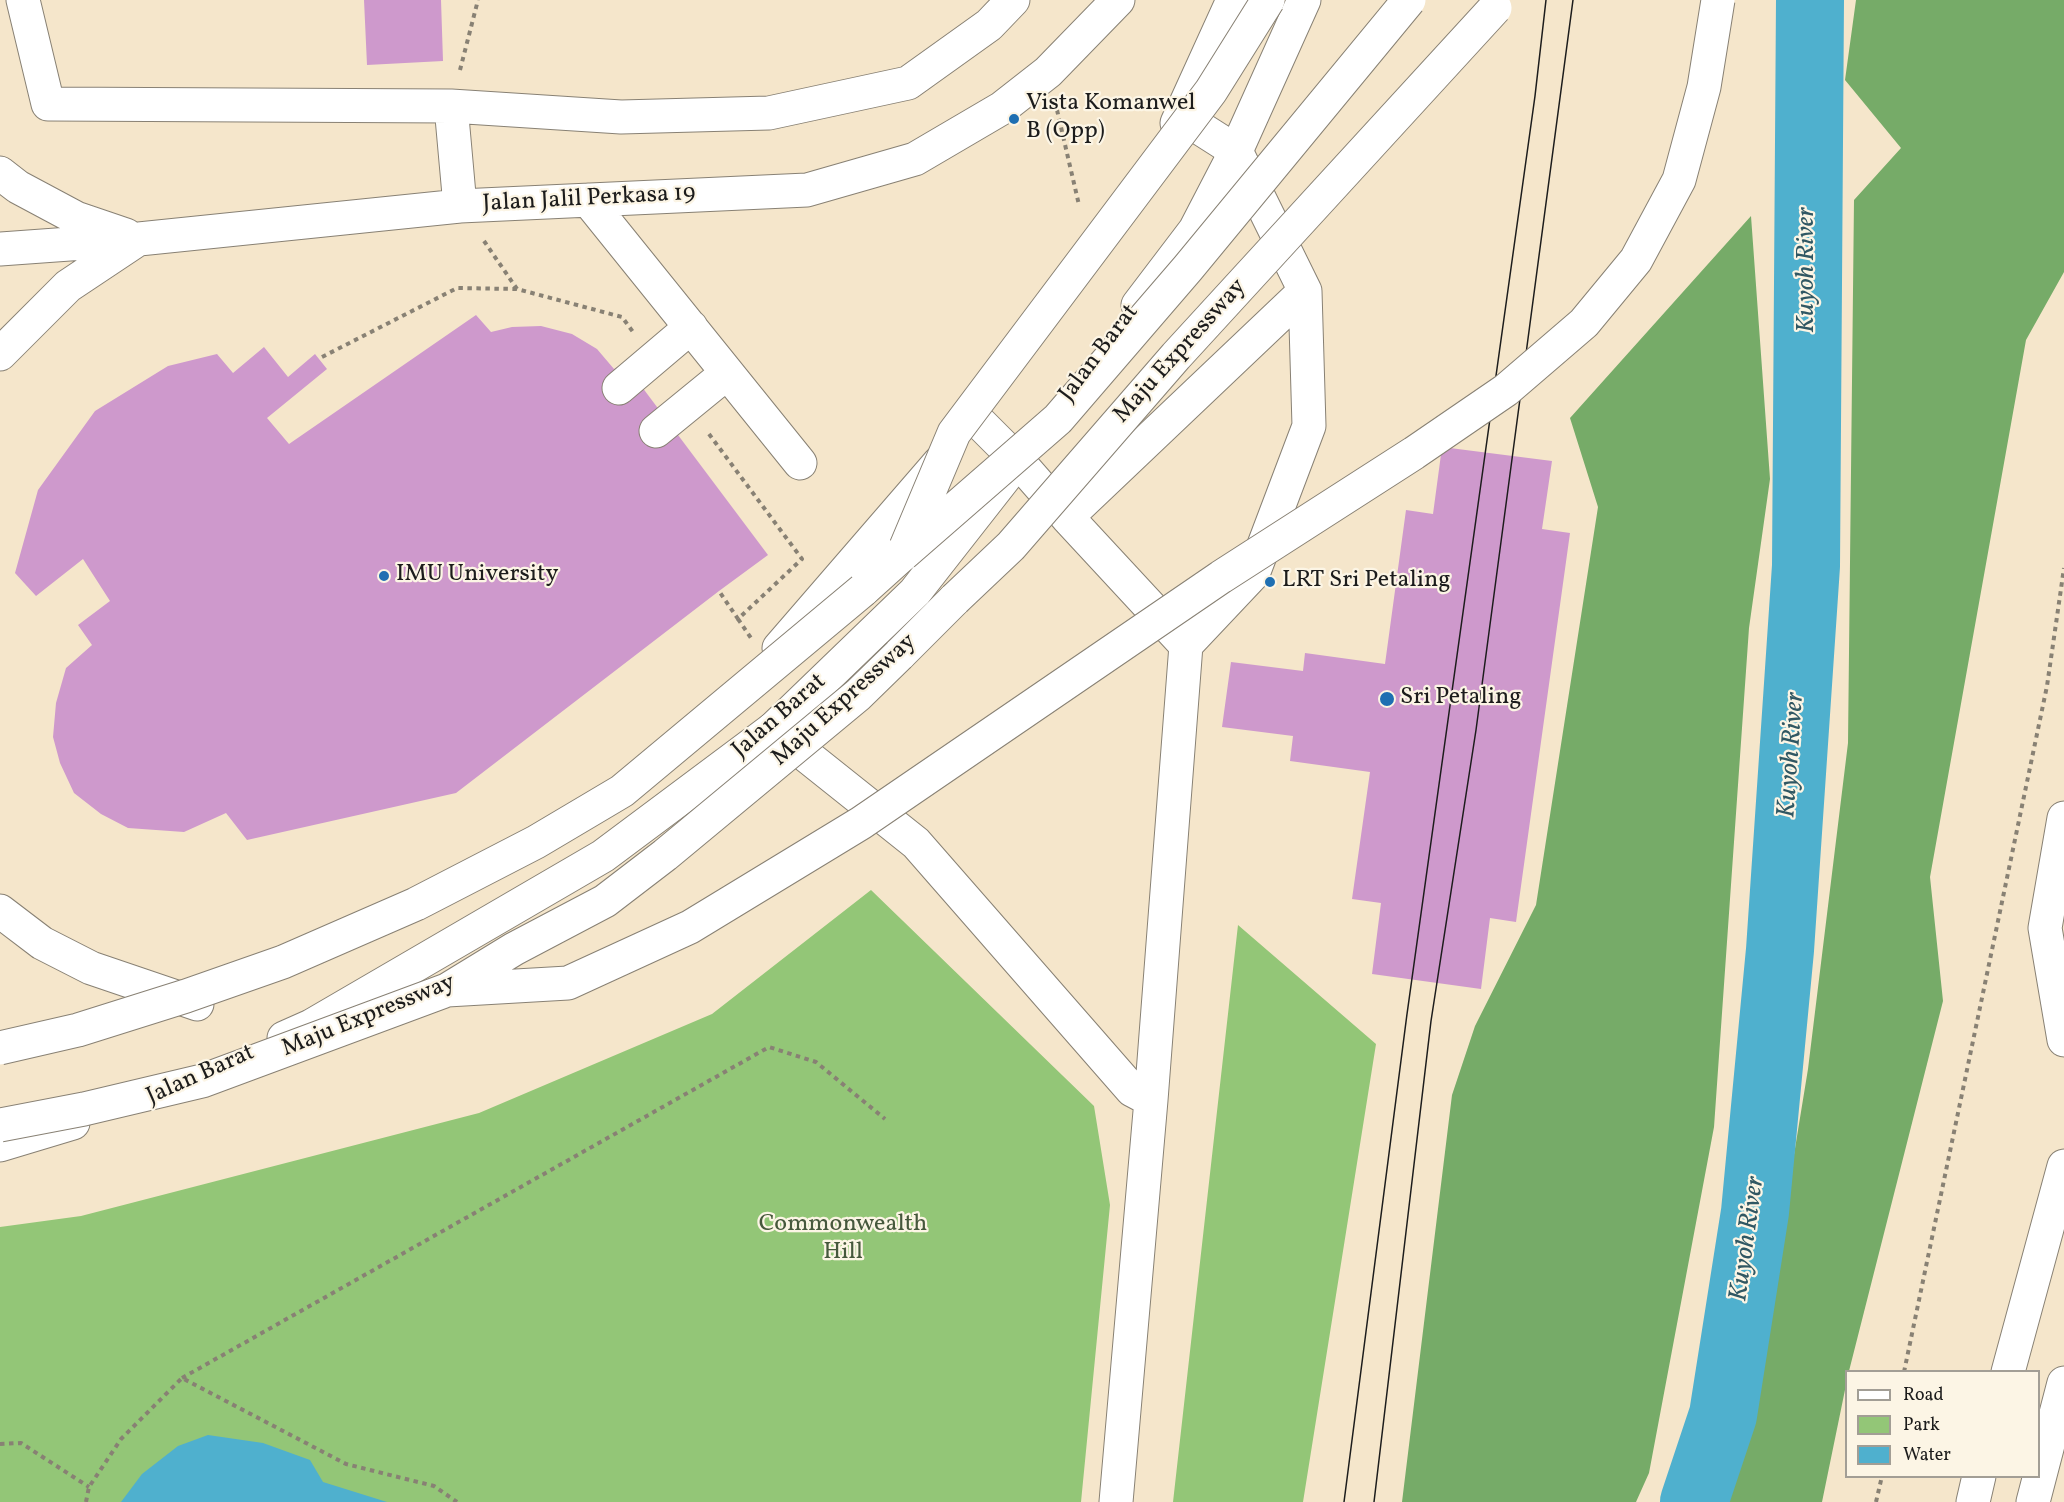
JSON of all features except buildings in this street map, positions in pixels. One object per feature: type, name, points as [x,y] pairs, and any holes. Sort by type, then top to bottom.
[{"type":"main road","points":[[23,0],[48,104],[451,106],[621,117],[769,112],[908,83],[989,25],[1013,0]]},
{"type":"main road","name":"Jalan Jalil Perkasa 19","points":[[0,249],[139,239],[460,206],[807,190],[915,159],[1002,108],[1048,72],[1118,0]]},
{"type":"main road","points":[[0,1054],[198,1004],[344,944],[549,832],[645,758],[776,651],[976,419],[1091,256],[1181,116],[1233,0]]},
{"type":"main road","points":[[903,554],[954,433],[1211,91],[1268,0]]},
{"type":"main road","name":"Jalan Barat","points":[[0,1145],[147,1101],[311,1026],[603,856],[773,729],[915,592],[1195,230],[1236,151],[1304,0]]},
{"type":"main road","name":"Maju Expressway","points":[[0,1048],[78,1030],[284,962],[416,904],[536,842],[622,791],[863,590],[1058,419],[1188,268],[1409,0]]},
{"type":"main road","name":"Maju Expressway","points":[[0,1125],[84,1109],[202,1081],[447,990],[514,949],[605,901],[665,855],[858,695],[1011,546],[1176,356],[1502,0]]},
{"type":"main road","points":[[447,990],[568,983],[690,927],[861,823],[1221,577],[1414,453],[1506,390],[1584,323],[1641,250],[1679,180],[1704,87],[1718,0]]},
{"type":"main road","points":[[451,106],[460,206]]},
{"type":"main road","points":[[1116,1502],[1151,1100],[1186,645],[1253,574],[1309,426],[1305,291],[1236,151],[1181,116]]},
{"type":"main road","points":[[0,173],[18,187],[76,218],[139,239]]},
{"type":"main road","points":[[588,200],[800,463]]},
{"type":"main road","points":[[0,354],[68,286],[139,239]]},
{"type":"main road","points":[[1067,517],[1305,291]]},
{"type":"main road","points":[[626,396],[697,335]]},
{"type":"main road","points":[[662,438],[734,381]]},
{"type":"main road","points":[[976,419],[1018,461],[1186,645]]},
{"type":"main road","points":[[773,729],[916,843],[1132,1090],[1151,1100]]},
{"type":"main road","points":[[2064,818],[2044,928],[2064,1040]]},
{"type":"main road","points":[[0,910],[42,943],[91,968],[198,1004]]},
{"type":"main road","points":[[2008,1370],[2064,1166]]},
{"type":"main road","points":[[2040,1475],[2064,1383]]},
{"type":"main road","points":[[1972,1502],[1978,1478]]},
{"type":"main road","points":[[2033,1502],[2039,1478]]},
{"type":"path","points":[[451,106],[478,0]]},
{"type":"path","points":[[1048,72],[1091,256]]},
{"type":"path","points":[[322,357],[457,288],[517,289]]},
{"type":"path","points":[[719,591],[738,619],[802,559]]},
{"type":"path","points":[[1904,1370],[2044,698],[2064,568]]},
{"type":"path","points":[[86,1502],[89,1487],[121,1439],[182,1378],[769,1047],[816,1062],[885,1119]]},
{"type":"path","points":[[182,1378],[346,1464],[434,1486],[458,1502]]},
{"type":"path","points":[[0,1444],[21,1443],[89,1487]]},
{"type":"path","points":[[1876,1502],[1882,1478]]},
{"type":"green space","points":[[1856,0],[2064,0],[2064,272],[2026,340],[1930,877],[1943,1001],[1849,1370],[1845,1370],[1845,1390],[1822,1502],[1719,1502],[1764,1338],[1808,1069],[1848,743],[1854,200],[1901,148],[1845,80]]},
{"type":"green space","points":[[1751,216],[1770,479],[1749,628],[1714,1127],[1649,1473],[1636,1502],[1402,1502],[1452,1095],[1475,1026],[1536,905],[1598,507],[1570,418]]},
{"type":"green space","name":"Commonwealth Hill","points":[[871,890],[1094,1106],[1110,1205],[1081,1502],[0,1502],[0,1227],[81,1216],[479,1113],[712,1014]]},
{"type":"green space","points":[[1238,925],[1376,1044],[1303,1502],[1173,1502]]},
{"type":"water","points":[[208,1435],[263,1443],[310,1460],[323,1482],[387,1502],[121,1502],[142,1474],[178,1446]]},
{"type":"waterway","name":"Kuyoh River","points":[[1694,1502],[1723,1415],[1755,1212],[1780,950],[1806,566],[1810,0]]},
{"type":"tram line","points":[[1344,1502],[1407,1014],[1535,96],[1546,0]]},
{"type":"tram line","points":[[1374,1502],[1431,1021],[1476,730],[1573,0]]},
{"type":"place","name":"Vista Komanwel B (Opp)","points":[[1014,119]]},
{"type":"place","name":"IMU University","points":[[384,576]]},
{"type":"place","name":"LRT Sri Petaling","points":[[1270,582]]},
{"type":"place","name":"Sri Petaling","points":[[1387,699]]}]
